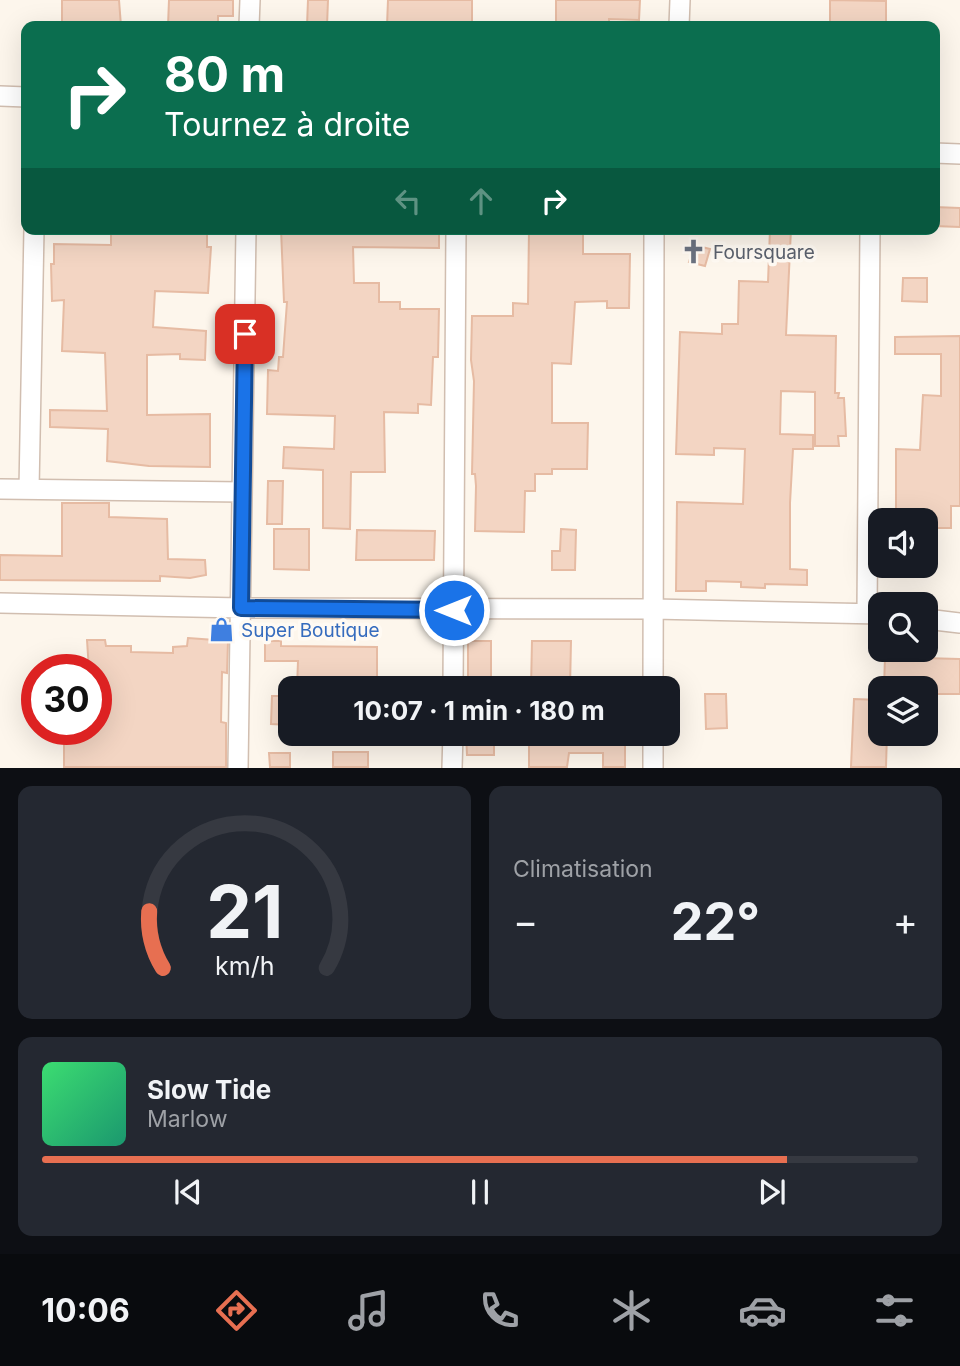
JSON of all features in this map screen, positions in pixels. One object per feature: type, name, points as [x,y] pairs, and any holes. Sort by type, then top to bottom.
[{"type":"street","points":[[249,21],[250,0]]},
{"type":"street","points":[[680,0],[680,21]]},
{"type":"street","points":[[0,96],[21,96]]},
{"type":"street","points":[[940,153],[960,154]]},
{"type":"street","points":[[29,489],[34,235]]},
{"type":"street","points":[[238,768],[246,235]]},
{"type":"street","points":[[453,676],[456,235]]},
{"type":"street","points":[[653,676],[654,235]]},
{"type":"street","points":[[870,235],[874,592]]},
{"type":"street","points":[[0,489],[242,492]]},
{"type":"street","points":[[0,603],[241,608],[654,609],[868,613]]},
{"type":"street","points":[[938,620],[960,623]]},
{"type":"street","points":[[452,768],[453,746]]},
{"type":"street","points":[[653,746],[653,768]]},
{"type":"building","points":[[62,0],[119,0],[121,21],[62,21]]},
{"type":"building","points":[[169,0],[233,0],[233,16],[218,16],[218,21],[168,21]]},
{"type":"building","points":[[308,0],[328,0],[327,21],[307,21]]},
{"type":"building","points":[[388,0],[472,0],[472,21],[387,21]]},
{"type":"building","points":[[556,0],[640,0],[639,20],[556,21]]},
{"type":"building","points":[[830,0],[886,1],[886,21],[830,21]]},
{"type":"building","points":[[940,207],[960,208],[960,227],[940,226]]},
{"type":"building","points":[[111,235],[207,235],[207,247],[211,247],[208,293],[155,291],[153,327],[206,331],[205,360],[180,359],[180,354],[147,355],[147,415],[210,414],[210,467],[149,466],[107,461],[108,429],[50,427],[50,410],[107,411],[105,353],[62,351],[64,300],[52,301],[51,264],[54,264],[54,244],[111,245]]},
{"type":"building","points":[[281,235],[439,235],[439,248],[353,247],[354,283],[379,283],[379,302],[400,302],[400,309],[439,309],[438,357],[433,357],[431,405],[418,404],[418,413],[384,412],[385,472],[351,472],[350,529],[323,528],[323,470],[283,468],[284,447],[334,449],[335,416],[267,414],[268,370],[278,371],[279,357],[283,357],[287,302],[284,302]]},
{"type":"building","points":[[529,235],[583,235],[583,254],[630,254],[629,308],[607,308],[607,301],[575,302],[571,364],[552,363],[552,423],[588,423],[587,469],[552,469],[552,474],[535,474],[535,491],[525,491],[524,532],[475,531],[476,486],[475,474],[472,474],[472,316],[513,316],[513,303],[528,304]]},
{"type":"building","points":[[770,235],[791,235],[786,335],[836,336],[835,393],[839,393],[838,398],[844,398],[846,436],[838,436],[839,446],[815,446],[815,392],[781,391],[780,434],[813,435],[813,449],[793,449],[790,503],[790,569],[807,570],[807,585],[765,584],[765,588],[741,587],[741,582],[706,581],[706,591],[676,591],[677,502],[743,504],[745,449],[714,448],[714,455],[676,454],[680,332],[722,334],[722,324],[738,324],[739,281],[768,282]]},
{"type":"building","points":[[694,245],[710,249],[705,266],[689,262]]},
{"type":"building","points":[[903,278],[927,278],[927,302],[902,301]]},
{"type":"building","points":[[960,336],[960,506],[951,506],[951,528],[938,528],[938,508],[896,508],[896,449],[920,450],[923,395],[941,396],[941,354],[895,354],[895,337]]},
{"type":"building","points":[[268,481],[283,481],[282,524],[267,524]]},
{"type":"building","points":[[62,503],[109,503],[109,517],[167,519],[168,559],[205,560],[206,575],[190,578],[160,576],[160,581],[0,580],[0,555],[62,556]]},
{"type":"building","points":[[274,529],[309,529],[309,570],[274,569]]},
{"type":"building","points":[[561,529],[576,530],[575,570],[552,570],[552,551],[560,551]]},
{"type":"building","points":[[357,530],[435,531],[434,560],[356,560]]},
{"type":"building","points":[[188,638],[228,641],[227,673],[222,672],[221,722],[226,723],[226,767],[64,767],[64,745],[112,745],[112,654],[88,654],[87,640],[105,640],[106,646],[131,646],[131,652],[173,653],[173,647],[187,646]]},
{"type":"building","points":[[265,641],[281,641],[281,646],[377,647],[377,676],[297,676],[298,661],[265,661]]},
{"type":"building","points":[[468,641],[491,641],[491,676],[468,676]]},
{"type":"building","points":[[532,641],[571,641],[570,676],[531,676]]},
{"type":"building","points":[[938,658],[960,659],[960,694],[938,694],[938,676],[884,676],[885,662],[938,662]]},
{"type":"building","points":[[705,694],[726,694],[727,728],[706,729]]},
{"type":"building","points":[[272,696],[278,696],[278,724],[271,724]]},
{"type":"building","points":[[854,699],[868,700],[868,746],[887,746],[886,767],[851,767]]},
{"type":"building","points":[[467,746],[494,746],[494,755],[467,755]]},
{"type":"building","points":[[529,746],[625,746],[625,767],[603,767],[603,753],[569,753],[567,767],[529,767]]},
{"type":"building","points":[[333,752],[368,752],[368,767],[333,767]]},
{"type":"building","points":[[269,753],[290,753],[290,767],[270,767]]},
{"type":"place","name":"Foursquare","points":[[693,252]]},
{"type":"place","name":"Super Boutique","points":[[221,630]]},
{"type":"route","points":[[245,334],[241,608],[454,610]]}]
